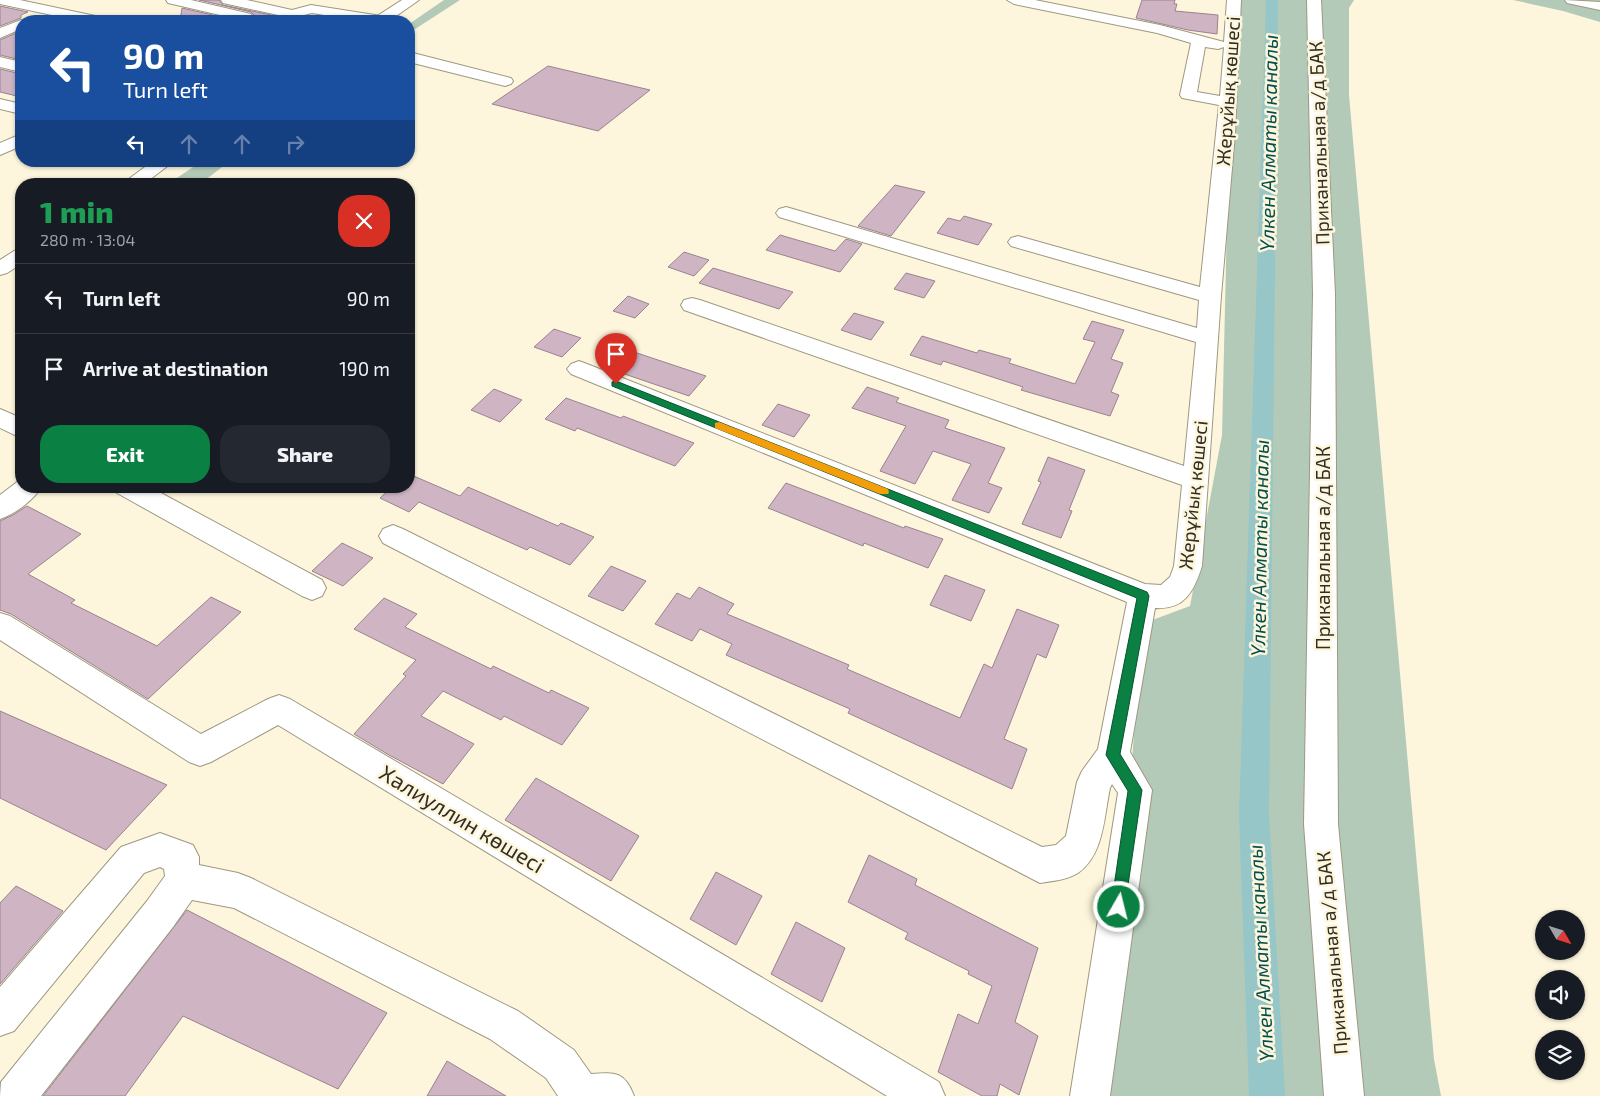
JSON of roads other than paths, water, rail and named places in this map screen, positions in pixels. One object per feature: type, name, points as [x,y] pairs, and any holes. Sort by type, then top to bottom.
[{"type":"street","points":[[0,0],[70,15]]},
{"type":"street","points":[[39,15],[74,0]]},
{"type":"street","points":[[173,0],[234,15]]},
{"type":"street","points":[[228,0],[285,13],[303,11],[334,15]]},
{"type":"street","points":[[389,15],[412,0]]},
{"type":"street","points":[[1014,0],[1160,29],[1199,41],[1231,46]]},
{"type":"street","name":"Приканальная а/д БАК","points":[[1314,0],[1324,294],[1322,824],[1344,1096]]},
{"type":"street","points":[[1572,0],[1600,6]]},
{"type":"street","name":"Жерұйық көшесі","points":[[1143,596],[1167,596],[1182,584],[1188,566],[1228,102],[1231,1]]},
{"type":"street","points":[[0,34],[15,26]]},
{"type":"street","points":[[1199,41],[1188,95],[1228,102]]},
{"type":"street","points":[[0,50],[15,53]]},
{"type":"street","points":[[415,58],[505,81]]},
{"type":"street","points":[[0,62],[15,66]]},
{"type":"street","points":[[0,104],[15,108]]},
{"type":"street","points":[[0,150],[15,135]]},
{"type":"street","points":[[140,178],[156,167]]},
{"type":"street","points":[[786,213],[1208,338]]},
{"type":"street","points":[[1018,242],[1210,296]]},
{"type":"street","points":[[0,269],[15,259]]},
{"type":"street","points":[[692,305],[1196,480]]},
{"type":"street","points":[[393,536],[1040,865],[1065,861],[1081,845],[1094,782],[1113,755],[1143,596],[580,369]]},
{"type":"street","points":[[0,417],[15,426]]},
{"type":"street","points":[[0,509],[20,493]]},
{"type":"street","points":[[139,493],[312,588]]},
{"type":"street","name":"Халиуллин көшесі","points":[[0,625],[200,751],[279,709],[924,1096]]},
{"type":"street","points":[[1090,1096],[1135,790],[1113,755]]},
{"type":"street","points":[[0,1017],[109,885],[133,859],[160,850],[181,857],[183,880],[160,914],[15,1096]]},
{"type":"street","points":[[183,880],[238,891],[504,1025],[560,1064],[592,1096]]},
{"type":"waterway","name":"Үлкен Алматы каналы","points":[[1267,1096],[1254,815],[1272,0]]}]
